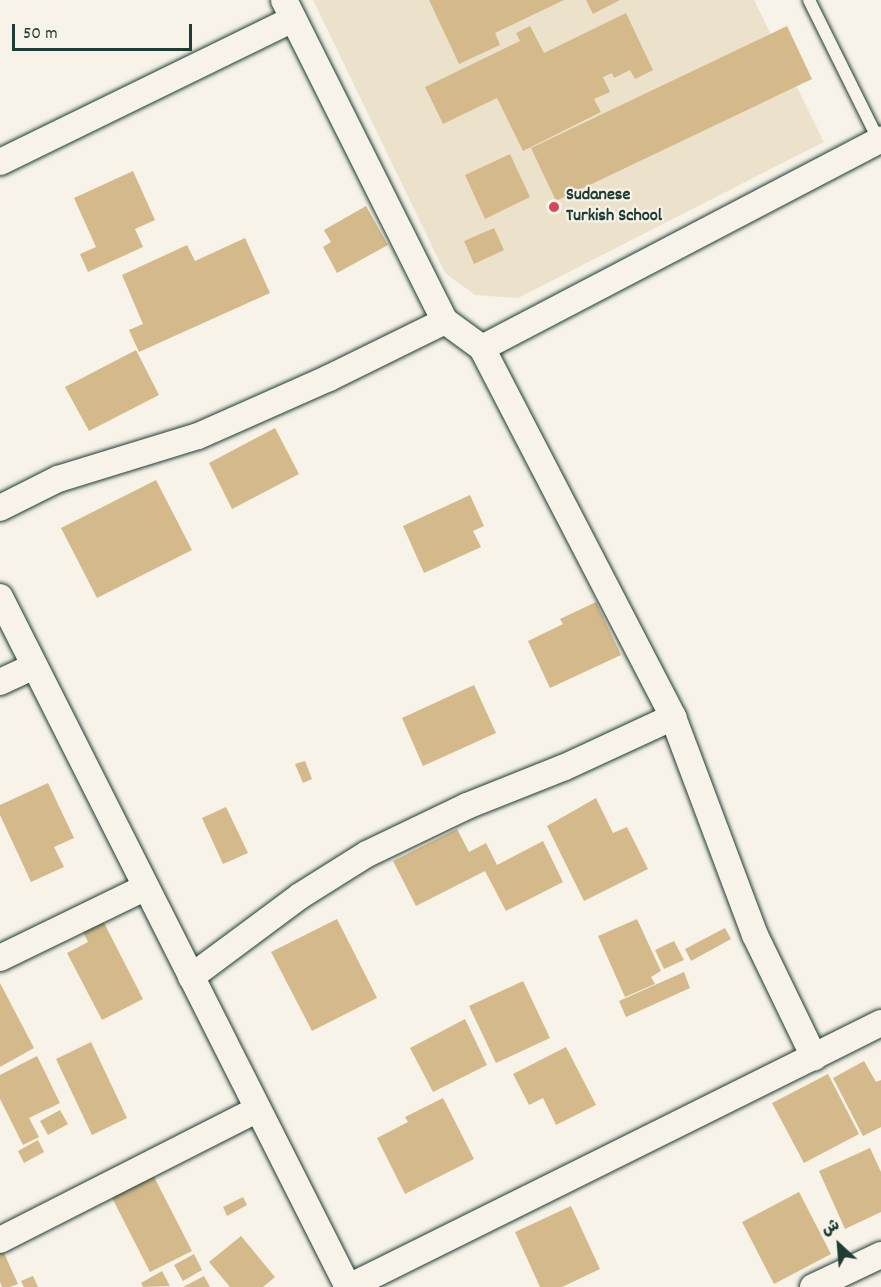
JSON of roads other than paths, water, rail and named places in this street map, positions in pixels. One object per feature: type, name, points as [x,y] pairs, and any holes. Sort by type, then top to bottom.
[{"type":"street","points":[[0,162],[288,9],[446,321],[482,348],[673,717],[755,935],[814,1057]]},
{"type":"street","points":[[482,348],[880,140]]},
{"type":"street","points":[[0,508],[58,479],[198,436],[329,378],[446,321]]},
{"type":"street","points":[[0,597],[348,1287],[881,1023]]},
{"type":"street","points":[[0,682],[35,666]]},
{"type":"street","points":[[191,977],[300,896],[367,854],[467,806],[565,767],[673,717]]},
{"type":"street","points":[[0,958],[146,887]]},
{"type":"street","points":[[0,1240],[258,1109]]},
{"type":"street","points":[[816,1286],[881,1255]]},
{"type":"lane","points":[[809,0],[880,140]]},
{"type":"place","name":"Sudanese Turkish School","points":[[554,207]]}]
